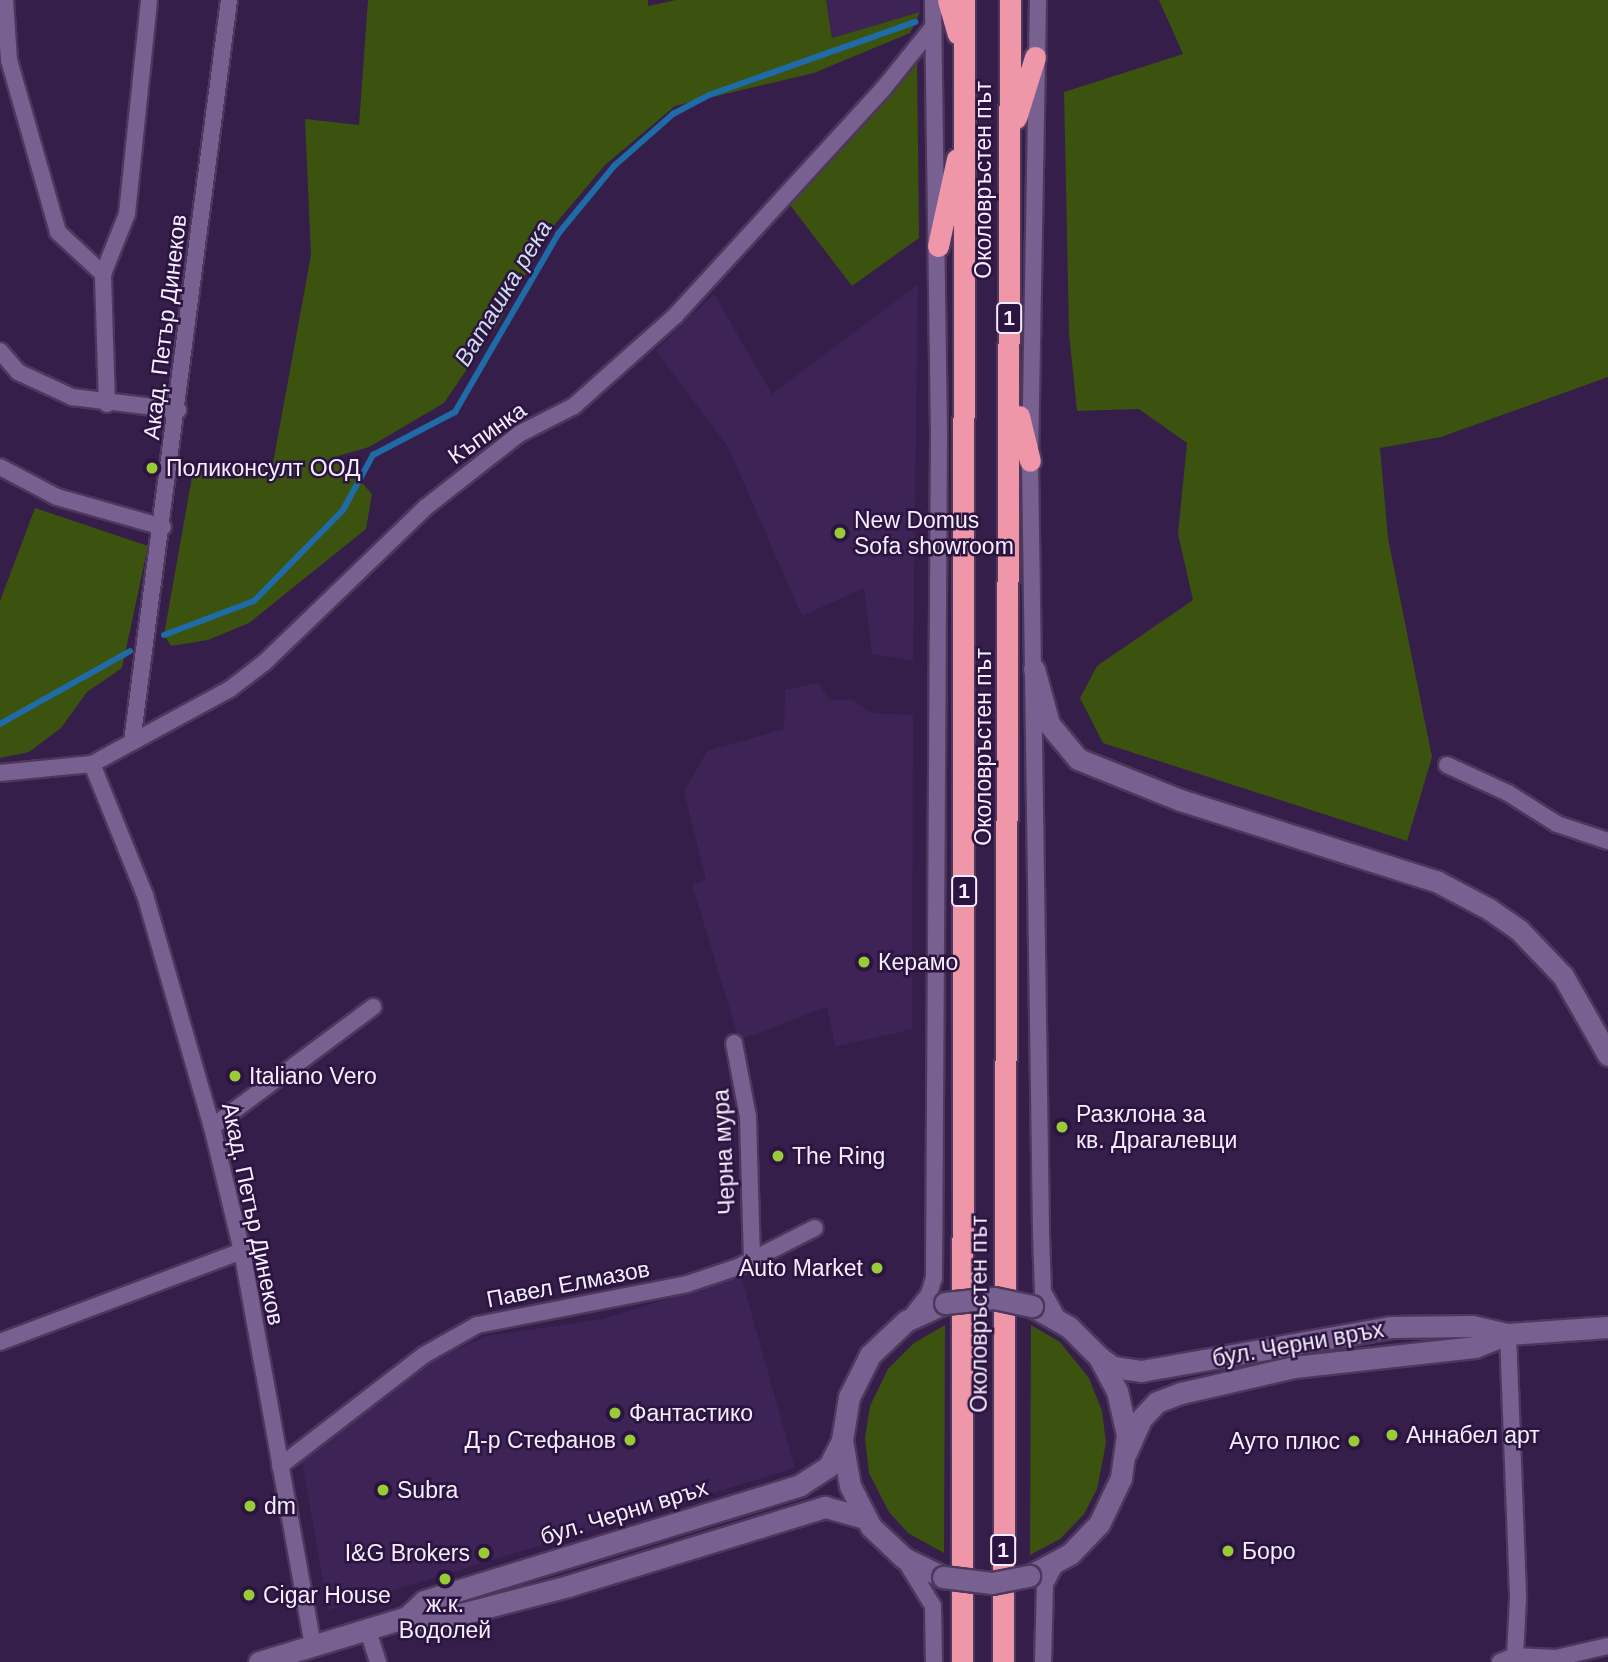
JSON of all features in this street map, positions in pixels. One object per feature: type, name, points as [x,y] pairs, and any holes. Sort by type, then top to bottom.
[{"type":"highway","points":[[948,0],[965,60]]},
{"type":"highway","name":"Околовръстен път","points":[[962,1662],[966,119],[964,0]]},
{"type":"highway","name":"Околовръстен път","points":[[1003,1662],[1011,387],[1010,0]]},
{"type":"highway","points":[[1010,137],[1035,57]]},
{"type":"highway","points":[[938,246],[966,119]]},
{"type":"highway","points":[[1011,387],[1030,461]]},
{"type":"main road","points":[[1034,669],[1049,724],[1078,759],[1180,800],[1436,881],[1489,909],[1518,930],[1563,976],[1608,1055]]},
{"type":"main road","points":[[994,1298],[1031,1306],[1059,1319],[1099,1357],[1121,1404],[1126,1453],[1121,1478],[1105,1515],[1083,1543],[1056,1563],[1030,1576],[992,1583],[943,1577],[904,1558],[865,1518],[850,1486],[842,1440],[845,1409],[858,1374],[877,1347],[906,1321],[945,1303],[994,1298]]},
{"type":"main road","name":"бул. Черни връх","points":[[1099,1357],[1113,1367],[1141,1371],[1390,1327],[1472,1326],[1508,1334],[1608,1327]]},
{"type":"main road","name":"бул. Черни връх","points":[[1126,1453],[1141,1419],[1157,1402],[1181,1393],[1307,1365],[1475,1347],[1508,1334]]},
{"type":"main road","name":"бул. Черни връх","points":[[407,1617],[424,1601],[800,1485],[829,1466],[842,1440]]},
{"type":"main road","name":"бул. Черни връх","points":[[259,1662],[407,1617],[430,1622],[568,1586],[825,1507],[865,1518]]},
{"type":"street","points":[[5,0],[9,60],[58,232],[103,274]]},
{"type":"street","points":[[107,404],[103,274],[127,214],[149,0]]},
{"type":"street","name":"Акад. Петър Динеков","points":[[132,742],[163,527],[229,0]]},
{"type":"street","name":"Околовръстен път","points":[[906,1321],[929,1294],[934,1278],[938,246],[933,0]]},
{"type":"street","points":[[1038,0],[1030,461],[1042,1283],[1046,1303],[1059,1319]]},
{"type":"street","name":"Къпинка","points":[[0,773],[92,765],[239,682],[470,470],[519,434],[574,406],[675,316],[727,263],[933,27]]},
{"type":"street","points":[[0,351],[18,372],[72,397],[107,404],[178,411]]},
{"type":"street","points":[[0,467],[57,497],[163,527]]},
{"type":"street","name":"Акад. Петър Динеков","points":[[92,765],[145,895],[212,1127],[242,1251],[313,1644]]},
{"type":"street","points":[[1447,765],[1508,793],[1557,824],[1608,841]]},
{"type":"street","points":[[212,1127],[373,1007]]},
{"type":"street","name":"Черна мура","points":[[734,1043],[748,1117],[752,1259]]},
{"type":"street","name":"Павел Елмазов","points":[[280,1466],[424,1355],[477,1325],[687,1284],[752,1259],[814,1228]]},
{"type":"street","points":[[0,1342],[242,1251]]},
{"type":"street","points":[[1508,1334],[1518,1599],[1508,1659],[1546,1659],[1608,1646]]},
{"type":"street","points":[[904,1558],[933,1606],[934,1662]]},
{"type":"street","points":[[1044,1662],[1045,1584],[1056,1563]]},
{"type":"street","points":[[367,1628],[378,1662]]},
{"type":"shaded area","points":[[826,0],[920,0],[920,12],[832,38]]},
{"type":"shaded area","points":[[918,284],[913,661],[872,654],[864,588],[802,616],[729,449],[656,350],[714,294],[772,394]]},
{"type":"shaded area","points":[[818,683],[830,700],[852,700],[871,713],[913,715],[912,1029],[835,1047],[827,1007],[739,1040],[692,884],[706,880],[684,792],[707,751],[784,729],[785,690]]},
{"type":"shaded area","points":[[741,1276],[795,1468],[328,1610],[302,1462],[425,1364],[487,1336],[603,1319]]},
{"type":"green space","points":[[368,0],[648,0],[648,6],[676,0],[826,0],[832,38],[920,12],[910,33],[814,73],[675,106],[605,165],[551,229],[499,322],[444,403],[369,447],[338,456],[372,494],[366,529],[249,623],[208,640],[171,646],[164,635],[193,471],[273,463],[311,255],[305,119],[359,125]]},
{"type":"green space","points":[[1159,0],[1608,0],[1608,377],[1441,437],[1380,448],[1388,538],[1432,757],[1407,841],[1103,743],[1080,698],[1097,666],[1193,600],[1178,534],[1187,443],[1139,409],[1077,411],[1069,333],[1064,92],[1183,54]]},
{"type":"green space","points":[[917,59],[919,238],[852,286],[790,205]]},
{"type":"green space","points":[[35,508],[148,546],[122,668],[87,692],[61,728],[29,752],[0,758],[0,601]]},
{"type":"green space","points":[[945,1325],[944,1553],[908,1533],[889,1512],[869,1473],[865,1438],[870,1406],[888,1369],[914,1343]]},
{"type":"green space","points":[[1031,1325],[1060,1342],[1089,1378],[1102,1411],[1106,1443],[1097,1489],[1084,1514],[1060,1539],[1030,1555]]},
{"type":"waterway","name":"Ваташка река","points":[[164,635],[254,601],[343,510],[373,455],[455,412],[558,234],[614,166],[673,114],[709,95],[915,22]]},
{"type":"waterway","name":"Ваташка река","points":[[0,724],[130,651]]},
{"type":"place","name":"Поликонсулт ООД","points":[[152,468]]},
{"type":"place","name":"New Domus Sofa showroom","points":[[840,533]]},
{"type":"place","name":"Керамо","points":[[864,962]]},
{"type":"place","name":"Italiano Vero","points":[[235,1076]]},
{"type":"place","name":"Разклона за кв. Драгалевци","points":[[1062,1127]]},
{"type":"place","name":"The Ring","points":[[778,1156]]},
{"type":"place","name":"Auto Market","points":[[877,1268]]},
{"type":"place","name":"Фантастико","points":[[615,1413]]},
{"type":"place","name":"Аннабел арт","points":[[1392,1435]]},
{"type":"place","name":"Д-р Стефанов","points":[[630,1440]]},
{"type":"place","name":"Ауто плюс","points":[[1354,1441]]},
{"type":"place","name":"Subra","points":[[383,1490]]},
{"type":"place","name":"dm","points":[[250,1506]]},
{"type":"place","name":"Боро","points":[[1228,1551]]},
{"type":"place","name":"I&G Brokers","points":[[484,1553]]},
{"type":"place","name":"ж.к. Водолей","points":[[445,1579]]},
{"type":"place","name":"Cigar House","points":[[249,1595]]}]
